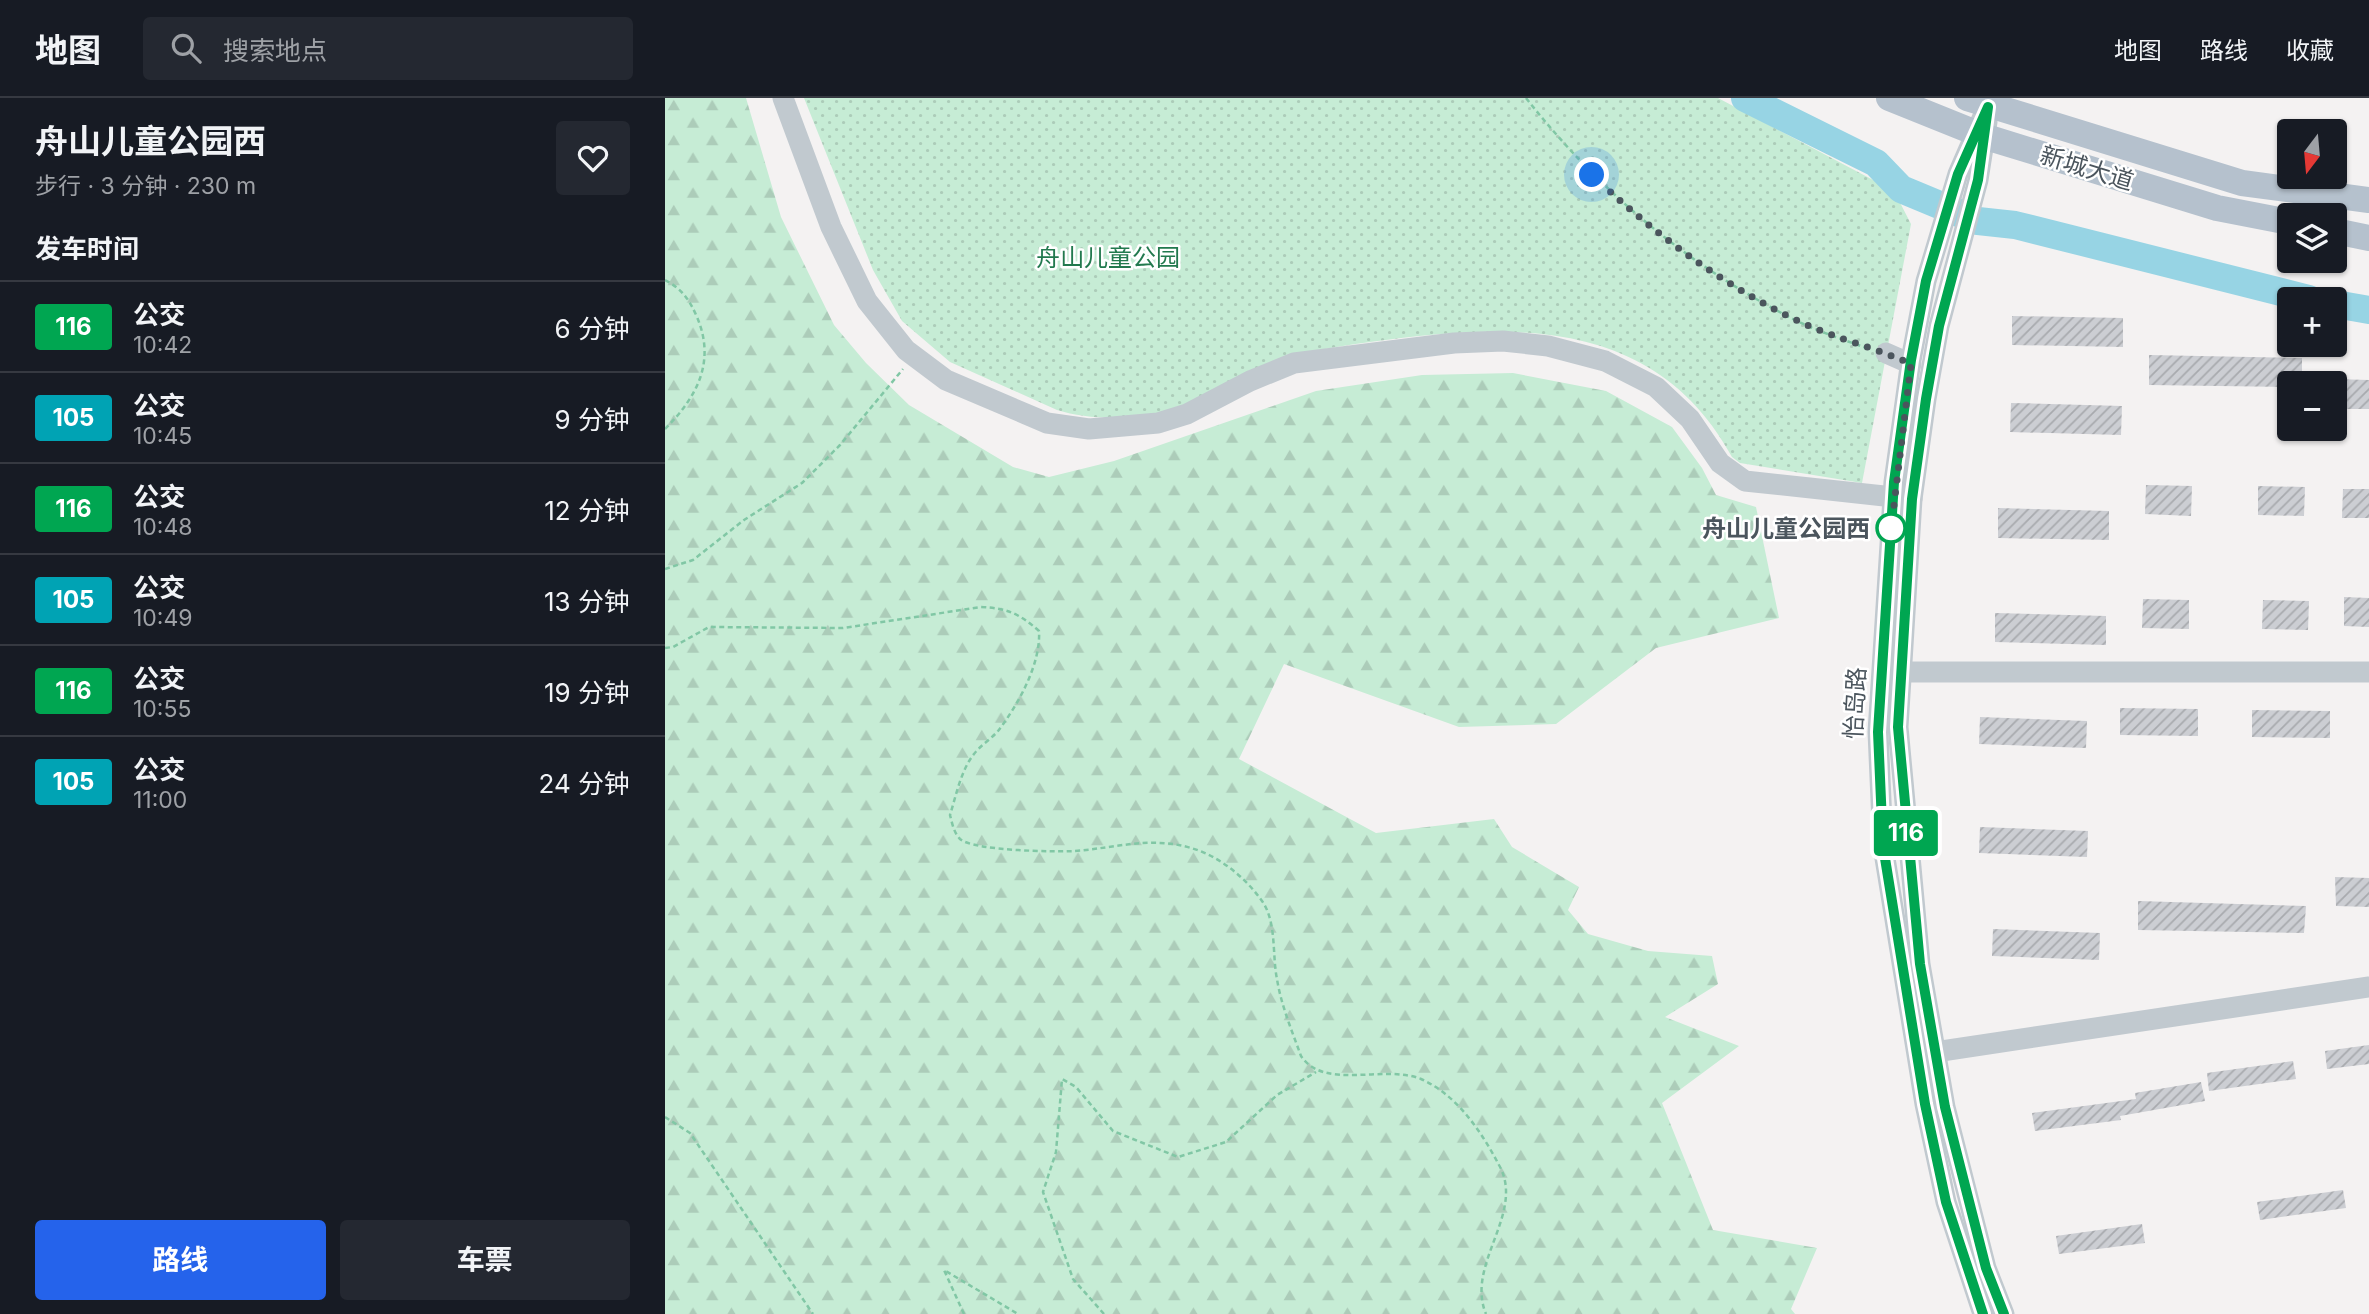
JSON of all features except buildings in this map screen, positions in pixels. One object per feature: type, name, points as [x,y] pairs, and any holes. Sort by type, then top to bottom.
[{"type":"main road","name":"新城大道","points":[[1889,98],[1980,135],[2217,208],[2277,220]]},
{"type":"main road","name":"新城大道","points":[[1982,101],[2242,183],[2369,200]]},
{"type":"main road","points":[[2347,233],[2369,238]]},
{"type":"street","points":[[783,98],[831,227],[867,301],[914,356],[946,380],[1047,423],[1113,428],[1158,423],[1187,414],[1250,380],[1294,363],[1454,343],[1503,341],[1548,346],[1605,361],[1656,387],[1690,419],[1720,463],[1745,481],[1902,499]]},
{"type":"street","name":"怡岛路","points":[[1982,101],[1980,135],[1968,177],[1937,243],[1926,281],[1911,364],[1902,499],[1878,732],[1883,846],[1925,1104],[1946,1202],[1983,1314]]},
{"type":"street","points":[[1968,177],[1960,251],[1939,326],[1902,499],[1898,727],[1907,850],[1920,964],[1935,1052],[1945,1107],[1986,1268],[2004,1314]]},
{"type":"street","points":[[1886,353],[1911,364]]},
{"type":"street","points":[[1901,672],[2369,672]]},
{"type":"street","points":[[1935,1052],[2369,987]]},
{"type":"path","points":[[1526,98],[1592,175],[1653,231],[1732,285],[1797,321],[1874,351],[1886,353]]},
{"type":"path","points":[[665,280],[680,289],[690,301],[705,339],[706,354],[699,387],[666,430]]},
{"type":"path","points":[[665,569],[693,560],[744,520],[802,483],[839,445],[914,356]]},
{"type":"path","points":[[665,648],[673,647],[709,627],[843,628],[981,607],[1017,612],[1039,631],[1040,648],[1011,711],[997,732],[973,754],[965,771],[950,815],[960,839],[973,846],[1062,851],[1121,843],[1167,843],[1191,848],[1219,859],[1264,904],[1283,1004],[1301,1056],[1316,1072]]},
{"type":"path","points":[[1104,1314],[1073,1279],[1043,1192],[1056,1152],[1062,1079],[1076,1087],[1113,1131],[1178,1157],[1226,1142],[1277,1095],[1316,1072],[1391,1072],[1420,1079],[1460,1106],[1500,1166],[1506,1189],[1503,1209],[1479,1285],[1480,1300],[1486,1314]]},
{"type":"path","points":[[665,1117],[690,1133],[813,1314]]},
{"type":"path","points":[[964,1314],[944,1270],[1018,1314]]},
{"type":"green space","points":[[665,98],[746,98],[781,217],[834,325],[866,363],[909,405],[1013,467],[1049,477],[1114,461],[1316,391],[1422,375],[1513,373],[1606,391],[1672,427],[1702,468],[1716,495],[1756,507],[1779,618],[1656,648],[1556,724],[1459,727],[1284,664],[1239,759],[1376,833],[1494,819],[1512,847],[1579,887],[1568,910],[1588,934],[1648,951],[1712,956],[1718,984],[1665,1017],[1739,1046],[1662,1103],[1713,1230],[1817,1248],[1791,1309],[1795,1314],[665,1314]]},
{"type":"green space","name":"舟山儿童公园","points":[[804,98],[1718,98],[1894,191],[1911,224],[1862,483],[1740,463],[1732,457],[1704,416],[1672,384],[1636,361],[1597,345],[1555,336],[1511,332],[1419,336],[1324,349],[1278,363],[1188,406],[1144,416],[1084,416],[1057,410],[950,362],[902,321],[873,270]]},
{"type":"waterway","points":[[1745,98],[1876,163],[1901,189],[1978,221],[2015,225],[2277,291]]},
{"type":"waterway","points":[[2347,306],[2369,310]]},
{"type":"bus line","name":"116","points":[[1983,1314],[1946,1202],[1925,1104],[1883,846],[1878,732],[1894,482],[1911,360],[1926,281],[1958,174],[1974,133],[1988,107],[1978,180],[1939,326],[1926,399],[1912,499],[1898,727],[1907,850],[1920,964],[1945,1107],[1986,1268],[2004,1314]]},
{"type":"place","name":"舟山儿童公园西","points":[[1891,528]]},
{"type":"route","points":[[1592,175],[1653,231],[1732,285],[1797,321],[1911,364],[1894,482],[1891,528]]}]
